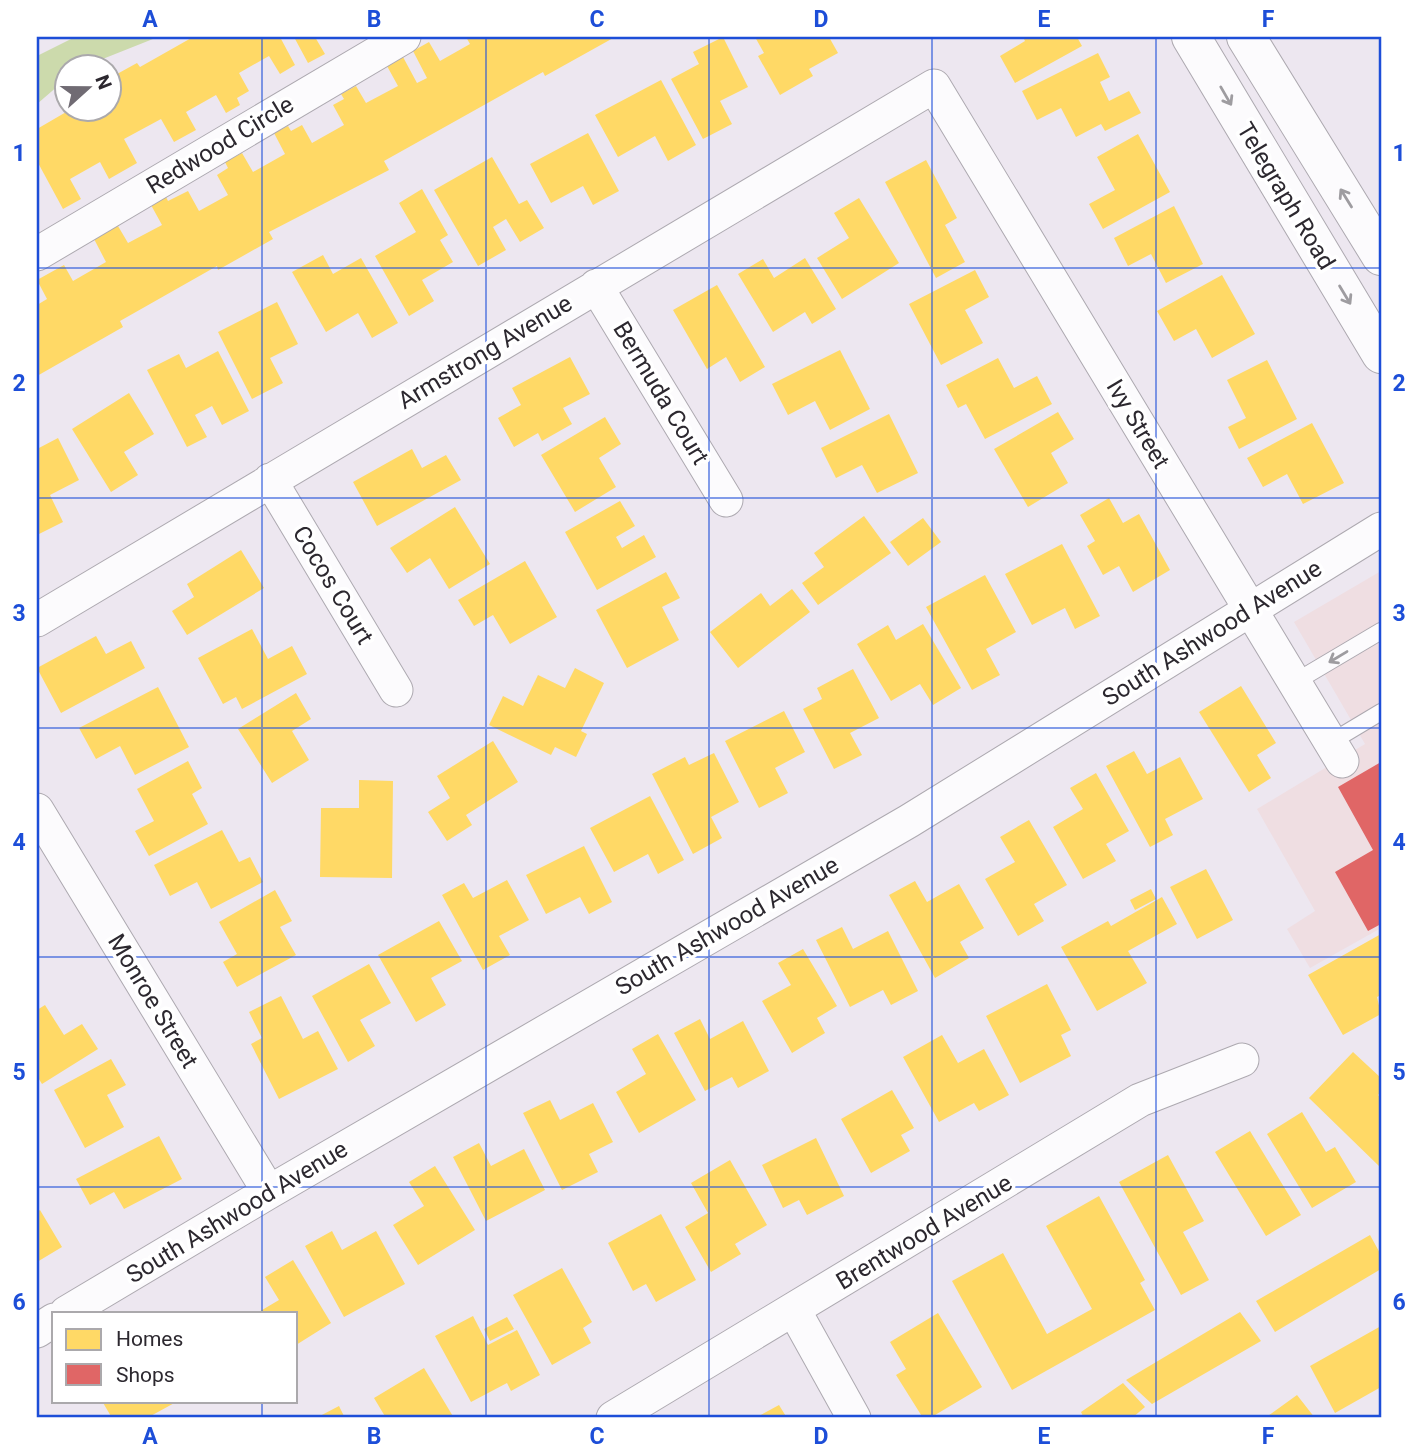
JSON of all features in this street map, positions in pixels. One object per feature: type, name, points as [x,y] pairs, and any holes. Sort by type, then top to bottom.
[{"type":"main road","name":"Telegraph Road","points":[[1191,37],[1381,354]]},
{"type":"main road","name":"Telegraph Road","points":[[1245,37],[1381,256]]},
{"type":"street","name":"Redwood Circle","points":[[37,254],[404,37]]},
{"type":"street","name":"Armstrong Avenue","points":[[37,620],[934,86]]},
{"type":"street","name":"Ivy Street","points":[[934,86],[1336,752]]},
{"type":"street","name":"Bermuda Court","points":[[596,286],[726,500]]},
{"type":"street","name":"Cocos Court","points":[[270,480],[396,690]]},
{"type":"street","name":"South Ashwood Avenue","points":[[68,1312],[269,1192],[909,821],[1381,529]]},
{"type":"street","name":"Monroe Street","points":[[37,810],[269,1192]]},
{"type":"street","name":"Brentwood Avenue","points":[[612,1418],[1140,1100],[1242,1060]]},
{"type":"street","points":[[794,1310],[854,1418]]},
{"type":"street","points":[[37,1331],[52,1321]]},
{"type":"lane","points":[[1295,682],[1381,631]]},
{"type":"lane","points":[[1336,752],[1381,712]]},
{"type":"shaded area","points":[[1381,571],[1381,928],[1310,968],[1287,929],[1315,911],[1257,809],[1365,744],[1294,622]]},
{"type":"green space","points":[[75,37],[158,37],[120,52],[52,52],[52,91],[37,104],[37,56]]},
{"type":"building: Homes","points":[[193,37],[280,37],[295,65],[280,74],[269,56],[239,73],[249,91],[237,98],[240,105],[226,113],[216,95],[186,112],[196,130],[174,142],[161,119],[124,139],[137,163],[109,179],[100,162],[70,179],[81,199],[63,209],[37,161],[37,129],[52,120],[122,122],[122,71],[137,63],[140,67]]},
{"type":"building: Homes","points":[[294,37],[315,37],[325,54],[308,63]]},
{"type":"building: Homes","points":[[466,37],[615,37],[545,76],[543,72],[384,161],[389,170],[269,232],[273,239],[218,270],[217,266],[120,321],[123,327],[37,376],[37,305],[47,299],[37,280],[64,265],[73,281],[106,262],[94,239],[118,226],[128,243],[162,225],[151,205],[166,197],[168,201],[188,191],[199,211],[228,195],[217,175],[228,168],[225,162],[242,153],[253,172],[285,154],[274,133],[288,126],[291,131],[302,125],[312,143],[344,125],[333,105],[344,99],[341,94],[356,86],[366,103],[398,86],[387,66],[403,57],[417,83],[427,78],[413,51],[429,42],[440,61],[470,44]]},
{"type":"building: Homes","points":[[723,37],[748,87],[720,101],[732,124],[703,139],[671,79],[699,64],[693,52]]},
{"type":"building: Homes","points":[[755,37],[829,37],[838,53],[809,69],[813,76],[780,95],[758,56],[764,53]]},
{"type":"building: Homes","points":[[1023,37],[1077,37],[1082,46],[1015,83],[1000,56],[1025,41]]},
{"type":"building: Homes","points":[[1098,53],[1110,77],[1100,82],[1109,101],[1129,91],[1141,113],[1105,131],[1101,124],[1076,137],[1061,108],[1037,120],[1022,91]]},
{"type":"building: Homes","points":[[661,80],[696,145],[668,161],[655,136],[618,157],[595,115]]},
{"type":"building: Homes","points":[[588,133],[619,191],[593,205],[583,186],[551,203],[530,164]]},
{"type":"building: Homes","points":[[1138,134],[1170,192],[1103,229],[1089,204],[1115,190],[1097,157]]},
{"type":"building: Homes","points":[[492,157],[519,204],[527,200],[544,228],[520,242],[506,219],[493,227],[506,250],[478,266],[434,190]]},
{"type":"building: Homes","points":[[926,160],[957,218],[945,225],[965,262],[936,278],[885,182]]},
{"type":"building: Homes","points":[[422,189],[448,235],[440,240],[453,262],[422,280],[434,301],[409,316],[375,256],[416,232],[399,203]]},
{"type":"building: Homes","points":[[859,198],[899,263],[842,299],[817,258],[849,238],[834,213]]},
{"type":"building: Homes","points":[[1174,206],[1203,264],[1166,283],[1151,254],[1128,266],[1114,238]]},
{"type":"building: Homes","points":[[323,255],[333,274],[361,258],[398,323],[372,338],[358,313],[326,332],[292,272]]},
{"type":"building: Homes","points":[[805,258],[836,309],[812,324],[805,312],[773,332],[738,274],[763,259],[774,278]]},
{"type":"building: Homes","points":[[975,270],[989,297],[965,310],[983,343],[941,365],[909,304]]},
{"type":"building: Homes","points":[[1222,275],[1255,334],[1212,358],[1196,329],[1174,341],[1157,311]]},
{"type":"building: Homes","points":[[717,285],[765,367],[740,382],[726,357],[707,369],[673,310]]},
{"type":"building: Homes","points":[[277,302],[298,344],[270,358],[283,383],[252,399],[218,332]]},
{"type":"building: Homes","points":[[840,350],[870,409],[830,430],[815,401],[788,415],[772,384]]},
{"type":"building: Homes","points":[[218,351],[249,411],[222,425],[212,406],[195,415],[207,437],[187,447],[147,370],[179,354],[186,368]]},
{"type":"building: Homes","points":[[570,357],[590,394],[563,408],[572,424],[542,441],[538,433],[514,447],[498,418],[521,405],[512,388]]},
{"type":"building: Homes","points":[[998,358],[1014,388],[1037,376],[1052,404],[985,439],[966,404],[958,408],[946,385]]},
{"type":"building: Homes","points":[[1267,360],[1297,419],[1239,449],[1228,427],[1246,418],[1227,380]]},
{"type":"building: Homes","points":[[129,393],[154,434],[124,452],[138,475],[111,492],[72,429]]},
{"type":"building: Homes","points":[[1058,412],[1074,439],[1051,453],[1068,483],[1028,507],[994,449]]},
{"type":"building: Homes","points":[[889,414],[918,473],[877,493],[862,465],[836,478],[821,448]]},
{"type":"building: Homes","points":[[605,417],[621,444],[599,458],[616,487],[575,512],[541,455]]},
{"type":"building: Homes","points":[[1312,423],[1344,483],[1303,504],[1287,474],[1263,487],[1247,458]]},
{"type":"building: Homes","points":[[58,438],[79,480],[50,495],[63,522],[37,535],[37,449]]},
{"type":"building: Homes","points":[[412,449],[422,468],[446,455],[461,480],[377,526],[353,482]]},
{"type":"building: Homes","points":[[1109,498],[1123,523],[1139,514],[1170,570],[1133,592],[1119,566],[1103,575],[1087,546],[1095,541],[1080,515]]},
{"type":"building: Homes","points":[[620,501],[635,526],[616,537],[622,548],[644,535],[656,557],[597,590],[565,532]]},
{"type":"building: Homes","points":[[455,507],[490,564],[449,589],[430,558],[407,573],[390,548]]},
{"type":"building: Homes","points":[[864,516],[891,553],[818,605],[802,583],[824,567],[814,553]]},
{"type":"building: Homes","points":[[923,518],[941,542],[908,566],[890,542]]},
{"type":"building: Homes","points":[[1062,544],[1100,616],[1075,629],[1065,608],[1032,625],[1005,574]]},
{"type":"building: Homes","points":[[241,550],[264,588],[187,635],[172,611],[194,597],[187,584]]},
{"type":"building: Homes","points":[[525,561],[557,617],[510,644],[493,615],[474,626],[458,600]]},
{"type":"building: Homes","points":[[666,572],[680,598],[662,607],[679,640],[627,668],[596,610]]},
{"type":"building: Homes","points":[[985,575],[1016,632],[986,649],[1000,675],[972,690],[926,607]]},
{"type":"building: Homes","points":[[792,589],[810,612],[738,668],[710,632],[761,593],[770,606]]},
{"type":"building: Homes","points":[[923,624],[961,688],[933,705],[920,684],[891,701],[857,644],[888,625],[896,640]]},
{"type":"building: Homes","points":[[252,629],[268,659],[292,646],[307,674],[242,709],[236,697],[223,704],[198,658]]},
{"type":"building: Homes","points":[[96,636],[106,654],[131,641],[145,668],[61,713],[37,668]]},
{"type":"building: Homes","points":[[575,668],[604,683],[581,731],[587,734],[576,757],[555,747],[551,755],[489,725],[503,696],[523,706],[538,675],[565,688]]},
{"type":"building: Homes","points":[[853,669],[879,718],[850,733],[862,755],[834,769],[803,709],[822,699],[817,688]]},
{"type":"building: Homes","points":[[1241,686],[1276,743],[1257,755],[1271,778],[1249,792],[1199,712]]},
{"type":"building: Homes","points":[[158,687],[189,747],[135,775],[120,746],[96,759],[79,728]]},
{"type":"building: Homes","points":[[296,693],[311,719],[292,731],[309,760],[272,783],[238,729]]},
{"type":"building: Homes","points":[[784,711],[805,752],[775,768],[788,793],[759,808],[725,741]]},
{"type":"building: Homes","points":[[493,741],[518,782],[466,815],[472,825],[447,841],[428,812],[450,798],[437,776]]},
{"type":"building: Homes","points":[[1134,751],[1147,774],[1180,757],[1203,799],[1165,819],[1173,835],[1150,847],[1106,766]]},
{"type":"building: Homes","points":[[714,753],[739,802],[711,817],[722,838],[693,854],[652,774],[685,757],[689,765]]},
{"type":"building: Homes","points":[[188,761],[202,788],[192,794],[208,824],[149,856],[135,831],[154,821],[137,789]]},
{"type":"building: Homes","points":[[1096,773],[1129,831],[1106,844],[1116,861],[1083,879],[1053,827],[1083,809],[1070,788]]},
{"type":"building: Homes","points":[[359,780],[393,781],[392,878],[320,877],[321,808],[359,808]]},
{"type":"building: Homes","points":[[650,796],[684,860],[658,874],[648,854],[614,872],[590,828]]},
{"type":"building: Homes","points":[[1029,820],[1067,885],[1034,904],[1044,921],[1018,936],[985,879],[1015,862],[1000,837]]},
{"type":"building: Homes","points":[[222,830],[239,862],[250,857],[263,882],[211,909],[197,882],[170,896],[154,865]]},
{"type":"building: Homes","points":[[584,846],[612,902],[589,914],[580,897],[546,914],[526,875]]},
{"type":"building: Homes","points":[[1206,869],[1233,920],[1197,939],[1170,887]]},
{"type":"building: Homes","points":[[507,880],[529,920],[499,936],[510,955],[483,970],[442,895],[464,883],[473,898]]},
{"type":"building: Homes","points":[[915,881],[927,902],[959,884],[984,928],[960,942],[969,958],[935,978],[889,895]]},
{"type":"building: Homes","points":[[1151,889],[1156,899],[1135,910],[1130,900]]},
{"type":"building: Homes","points":[[275,890],[292,921],[280,927],[296,955],[237,987],[223,962],[237,954],[219,922]]},
{"type":"building: Homes","points":[[1162,897],[1177,924],[1128,951],[1147,983],[1097,1011],[1061,947],[1108,921],[1111,926]]},
{"type":"building: Homes","points":[[439,921],[462,961],[431,978],[446,1005],[416,1022],[378,955]]},
{"type":"building: Homes","points":[[842,927],[853,949],[888,931],[918,991],[891,1005],[883,990],[850,1007],[816,940]]},
{"type":"building: Homes","points":[[1381,934],[1381,995],[1377,997],[1381,1014],[1343,1035],[1308,975]]},
{"type":"building: Homes","points":[[803,949],[837,1006],[817,1018],[825,1033],[792,1053],[762,1001],[791,985],[778,963]]},
{"type":"building: Homes","points":[[369,964],[391,1003],[360,1020],[375,1046],[348,1062],[312,996]]},
{"type":"building: Homes","points":[[1047,984],[1071,1030],[1061,1035],[1071,1056],[1020,1083],[986,1016]]},
{"type":"building: Homes","points":[[281,996],[303,1039],[318,1031],[338,1069],[279,1099],[251,1044],[262,1038],[249,1012]]},
{"type":"building: Homes","points":[[45,1005],[64,1035],[82,1024],[98,1049],[42,1084],[37,1076],[37,1010]]},
{"type":"building: Homes","points":[[700,1019],[710,1039],[743,1021],[769,1071],[738,1088],[732,1077],[705,1091],[674,1033]]},
{"type":"building: Homes","points":[[658,1034],[696,1100],[639,1133],[616,1092],[646,1074],[632,1049]]},
{"type":"building: Homes","points":[[942,1035],[958,1063],[984,1049],[1009,1095],[979,1111],[974,1103],[939,1122],[903,1057]]},
{"type":"building: Homes","points":[[1353,1052],[1381,1078],[1381,1092],[1378,1095],[1381,1098],[1381,1168],[1309,1098]]},
{"type":"building: Homes","points":[[111,1059],[126,1085],[107,1095],[124,1127],[85,1148],[54,1090]]},
{"type":"building: Homes","points":[[892,1090],[914,1128],[901,1135],[910,1151],[871,1173],[841,1119]]},
{"type":"building: Homes","points":[[550,1100],[560,1120],[593,1103],[613,1142],[589,1154],[598,1172],[562,1190],[523,1113]]},
{"type":"building: Homes","points":[[1302,1112],[1326,1152],[1335,1147],[1356,1182],[1312,1208],[1267,1134]]},
{"type":"building: Homes","points":[[1250,1131],[1301,1215],[1266,1236],[1215,1152]]},
{"type":"building: Homes","points":[[159,1136],[182,1179],[124,1209],[114,1192],[90,1205],[76,1179]]},
{"type":"building: Homes","points":[[816,1138],[844,1196],[807,1215],[799,1200],[783,1208],[762,1165]]},
{"type":"building: Homes","points":[[479,1143],[491,1166],[524,1149],[545,1190],[486,1221],[453,1157]]},
{"type":"building: Homes","points":[[1168,1155],[1204,1221],[1183,1232],[1209,1280],[1181,1295],[1119,1182]]},
{"type":"building: Homes","points":[[730,1160],[767,1225],[735,1244],[741,1254],[711,1272],[685,1227],[708,1213],[691,1183]]},
{"type":"building: Homes","points":[[435,1166],[475,1230],[418,1265],[393,1225],[424,1206],[409,1182]]},
{"type":"building: Homes","points":[[1099,1196],[1145,1280],[1140,1283],[1155,1310],[1012,1390],[952,1281],[1003,1253],[1047,1334],[1092,1309],[1046,1226]]},
{"type":"building: Homes","points":[[40,1210],[62,1247],[37,1262],[37,1212]]},
{"type":"building: Homes","points":[[661,1214],[696,1280],[656,1302],[646,1284],[633,1291],[608,1243]]},
{"type":"building: Homes","points":[[332,1231],[342,1250],[376,1231],[405,1284],[344,1317],[305,1246]]},
{"type":"building: Homes","points":[[1370,1235],[1381,1255],[1381,1269],[1275,1332],[1256,1301]]},
{"type":"building: Homes","points":[[293,1260],[331,1323],[298,1344],[298,1312],[259,1312],[279,1300],[265,1277]]},
{"type":"building: Homes","points":[[562,1268],[592,1322],[583,1328],[591,1343],[552,1365],[513,1295]]},
{"type":"building: Homes","points":[[1240,1312],[1261,1341],[1152,1404],[1126,1380]]},
{"type":"building: Homes","points":[[938,1313],[982,1387],[930,1418],[923,1418],[896,1375],[906,1369],[890,1342]]},
{"type":"building: Homes","points":[[473,1316],[488,1345],[517,1330],[540,1375],[511,1391],[507,1383],[471,1402],[435,1336]]},
{"type":"building: Homes","points":[[507,1317],[514,1329],[490,1341],[484,1329]]},
{"type":"building: Homes","points":[[1381,1326],[1381,1387],[1335,1413],[1310,1366]]},
{"type":"building: Homes","points":[[424,1368],[454,1418],[386,1418],[374,1398]]},
{"type":"building: Homes","points":[[1123,1383],[1145,1407],[1132,1418],[1084,1418],[1081,1412]]},
{"type":"building: Homes","points":[[1297,1395],[1315,1418],[1265,1418]]},
{"type":"building: Homes","points":[[103,1402],[176,1402],[147,1418],[112,1418]]},
{"type":"building: Homes","points":[[779,1405],[787,1418],[755,1418]]},
{"type":"building: Homes","points":[[339,1406],[345,1418],[316,1418]]},
{"type":"building: Shops","points":[[1381,762],[1381,924],[1368,931],[1335,872],[1373,850],[1338,787]]}]
